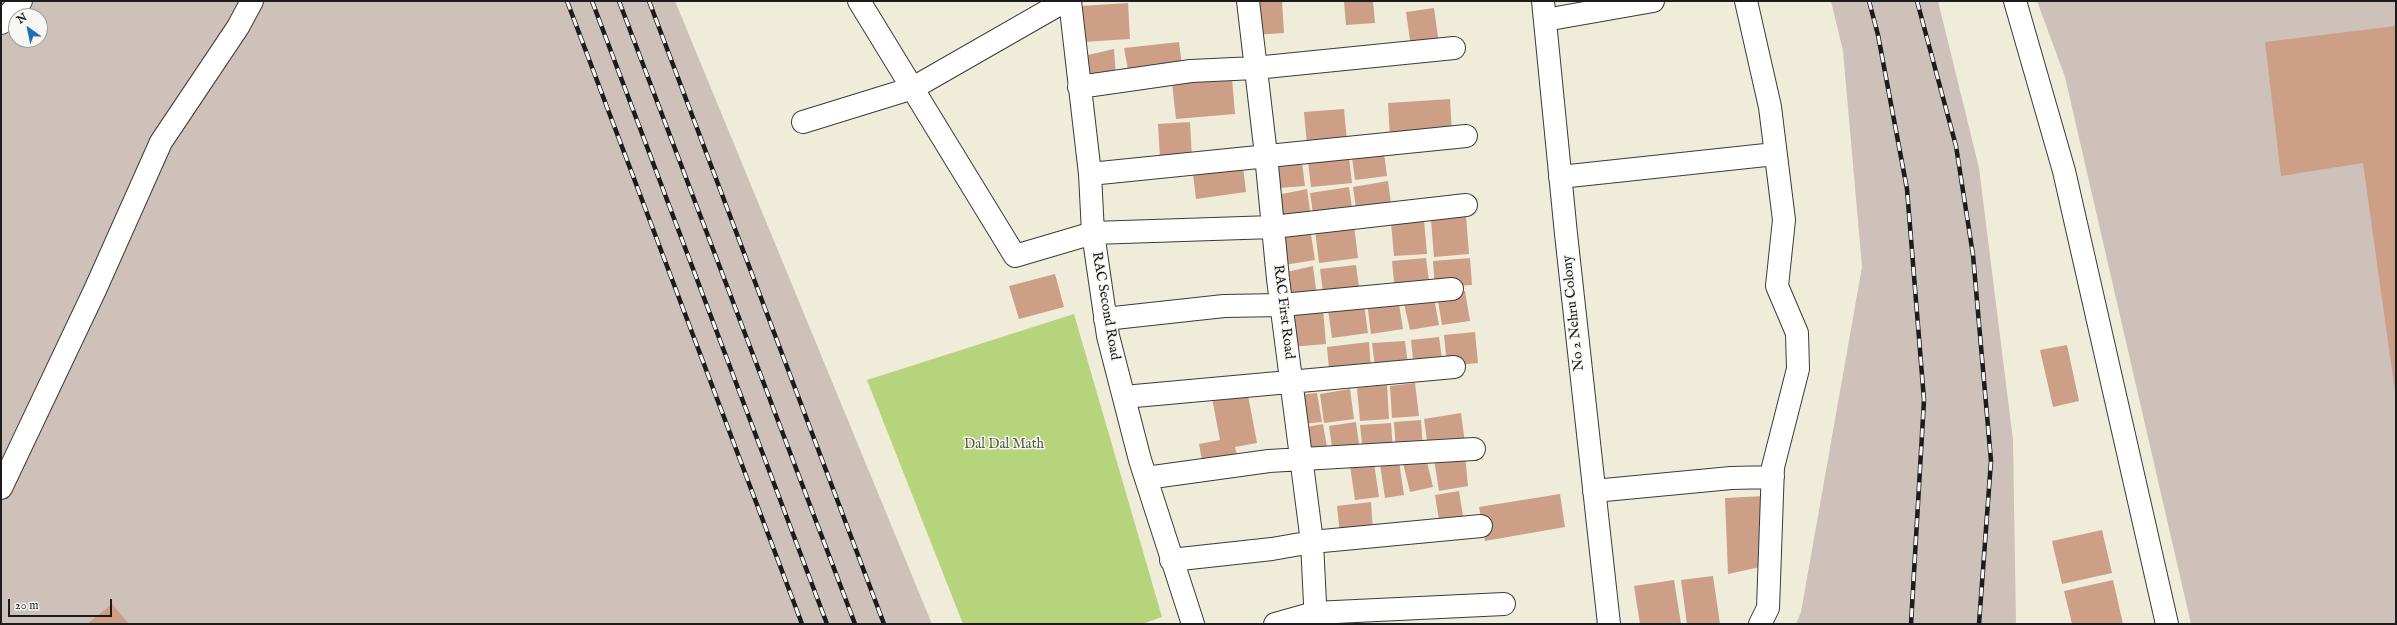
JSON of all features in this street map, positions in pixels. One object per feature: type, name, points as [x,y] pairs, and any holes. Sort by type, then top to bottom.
[{"type":"street","points":[[1,23],[21,1]]},
{"type":"street","points":[[1,488],[95,290],[161,142],[238,27],[252,1]]},
{"type":"street","points":[[859,1],[1015,256],[1093,233],[1273,227],[1466,205]]},
{"type":"street","points":[[803,122],[913,88],[1065,1]]},
{"type":"street","name":"RAC Second Road","points":[[1070,1],[1090,174],[1093,233],[1105,319],[1146,478],[1171,560],[1193,624]]},
{"type":"street","name":"RAC First Road","points":[[1248,1],[1282,305],[1312,542],[1315,619]]},
{"type":"street","points":[[1544,11],[1653,1]]},
{"type":"street","points":[[1746,1],[1770,107],[1784,220],[1777,286],[1797,332],[1798,369],[1773,467],[1768,608],[1760,624]]},
{"type":"street","points":[[2015,1],[2064,171],[2167,624]]},
{"type":"street","name":"No 2 Nehru Colony","points":[[1544,11],[1560,177],[1609,624]]},
{"type":"street","points":[[1079,87],[1191,71],[1255,68],[1454,48]]},
{"type":"street","points":[[1090,174],[1266,155],[1466,136]]},
{"type":"street","points":[[1560,177],[1775,154]]},
{"type":"street","points":[[1105,319],[1224,306],[1282,305],[1452,289]]},
{"type":"street","points":[[1124,397],[1454,367]]},
{"type":"street","points":[[1146,478],[1269,461],[1474,449]]},
{"type":"street","points":[[1594,491],[1731,478],[1773,477]]},
{"type":"street","points":[[1171,560],[1272,549],[1312,542],[1480,526]]},
{"type":"street","points":[[1275,624],[1315,619],[1504,604]]},
{"type":"shaded area","points":[[1,1],[675,1],[932,624],[1,624]]},
{"type":"shaded area","points":[[1831,1],[1938,1],[1979,168],[2013,440],[2016,624],[1796,624],[1801,612],[1862,267],[1843,51]]},
{"type":"shaded area","points":[[2037,1],[2396,1],[2396,624],[2191,624],[2065,77]]},
{"type":"green space","name":"Dal Dal Math","points":[[1074,314],[1162,617],[1142,624],[963,624],[867,380]]},
{"type":"building","points":[[1251,1],[1282,1],[1284,33],[1253,35]]},
{"type":"building","points":[[1344,1],[1373,1],[1375,23],[1346,25]]},
{"type":"building","points":[[1128,3],[1130,39],[1083,42],[1081,6]]},
{"type":"building","points":[[1434,8],[1439,44],[1411,47],[1406,12]]},
{"type":"building","points":[[2396,26],[2395,392],[2363,163],[2281,176],[2265,42]]},
{"type":"building","points":[[1179,42],[1182,66],[1128,70],[1124,48]]},
{"type":"building","points":[[1114,49],[1116,77],[1089,77],[1088,55]]},
{"type":"building","points":[[1232,78],[1235,114],[1176,119],[1172,83]]},
{"type":"building","points":[[1450,99],[1452,135],[1390,138],[1388,103]]},
{"type":"building","points":[[1344,109],[1347,141],[1307,145],[1304,112]]},
{"type":"building","points":[[1190,122],[1192,158],[1160,159],[1158,124]]},
{"type":"building","points":[[1383,145],[1387,176],[1355,180],[1351,150]]},
{"type":"building","points":[[1348,149],[1352,183],[1311,187],[1307,153]]},
{"type":"building","points":[[1301,154],[1305,186],[1279,188],[1275,158]]},
{"type":"building","points":[[1242,158],[1246,192],[1196,199],[1192,165]]},
{"type":"building","points":[[1388,181],[1392,211],[1357,216],[1353,187]]},
{"type":"building","points":[[1349,187],[1353,215],[1314,220],[1310,193]]},
{"type":"building","points":[[1307,189],[1311,218],[1280,222],[1277,195]]},
{"type":"building","points":[[1466,216],[1469,254],[1434,257],[1431,220]]},
{"type":"building","points":[[1424,220],[1427,254],[1394,256],[1391,223]]},
{"type":"building","points":[[1354,225],[1358,258],[1319,263],[1315,230]]},
{"type":"building","points":[[1310,228],[1315,260],[1284,265],[1279,233]]},
{"type":"building","points":[[1426,258],[1430,288],[1395,292],[1392,261]]},
{"type":"building","points":[[1470,258],[1472,285],[1435,287],[1433,261]]},
{"type":"building","points":[[1356,265],[1360,295],[1324,300],[1320,269]]},
{"type":"building","points":[[1313,266],[1317,297],[1287,301],[1282,273]]},
{"type":"building","points":[[1055,274],[1064,307],[1019,319],[1009,286]]},
{"type":"building","points":[[1465,291],[1470,321],[1442,325],[1437,295]]},
{"type":"building","points":[[1433,293],[1439,325],[1410,330],[1403,299]]},
{"type":"building","points":[[1398,298],[1403,329],[1371,334],[1367,302]]},
{"type":"building","points":[[1364,304],[1368,333],[1332,338],[1328,310]]},
{"type":"building","points":[[1323,309],[1326,344],[1291,347],[1287,314]]},
{"type":"building","points":[[1475,332],[1478,363],[1447,366],[1444,335]]},
{"type":"building","points":[[1439,337],[1443,366],[1414,370],[1411,340]]},
{"type":"building","points":[[1405,341],[1408,365],[1375,367],[1372,343]]},
{"type":"building","points":[[1369,342],[1371,369],[1329,369],[1327,347]]},
{"type":"building","points":[[2067,345],[2079,401],[2053,407],[2040,350]]},
{"type":"building","points":[[1415,383],[1419,416],[1392,418],[1390,386]]},
{"type":"building","points":[[1387,385],[1389,419],[1360,421],[1357,388]]},
{"type":"building","points":[[1350,389],[1354,419],[1324,423],[1320,394]]},
{"type":"building","points":[[1247,390],[1257,443],[1235,447],[1238,459],[1203,466],[1199,444],[1220,440],[1212,398]]},
{"type":"building","points":[[1317,393],[1322,422],[1301,424],[1297,395]]},
{"type":"building","points":[[1461,413],[1465,443],[1428,448],[1424,419]]},
{"type":"building","points":[[1421,420],[1423,449],[1396,451],[1394,422]]},
{"type":"building","points":[[1356,422],[1360,451],[1333,454],[1329,426]]},
{"type":"building","points":[[1391,423],[1393,450],[1363,453],[1360,425]]},
{"type":"building","points":[[1323,424],[1328,453],[1304,457],[1300,428]]},
{"type":"building","points":[[1465,455],[1468,486],[1439,491],[1434,459]]},
{"type":"building","points":[[1426,458],[1433,487],[1410,492],[1403,463]]},
{"type":"building","points":[[1399,461],[1404,495],[1385,498],[1380,464]]},
{"type":"building","points":[[1374,463],[1379,497],[1355,500],[1350,466]]},
{"type":"building","points":[[1459,491],[1464,522],[1440,526],[1435,495]]},
{"type":"building","points":[[1560,494],[1565,527],[1485,541],[1479,507]]},
{"type":"building","points":[[1764,496],[1760,567],[1728,574],[1725,498]]},
{"type":"building","points":[[1371,502],[1373,532],[1340,535],[1337,506]]},
{"type":"building","points":[[2102,530],[2112,573],[2062,584],[2052,541]]},
{"type":"building","points":[[1713,576],[1720,624],[1687,624],[1681,580]]},
{"type":"building","points":[[1674,580],[1681,624],[1640,624],[1634,586]]},
{"type":"building","points":[[2113,580],[2123,624],[2072,624],[2064,591]]},
{"type":"building","points":[[112,604],[129,624],[87,624]]},
{"type":"railway","points":[[567,1],[802,624]]},
{"type":"railway","points":[[592,1],[827,624]]},
{"type":"railway","points":[[619,1],[855,624]]},
{"type":"railway","points":[[649,1],[884,624]]},
{"type":"railway","points":[[1869,1],[1878,35],[1907,189],[1924,400],[1911,624]]},
{"type":"railway","points":[[1917,1],[1956,146],[1973,255],[1991,461],[1979,624]]}]
